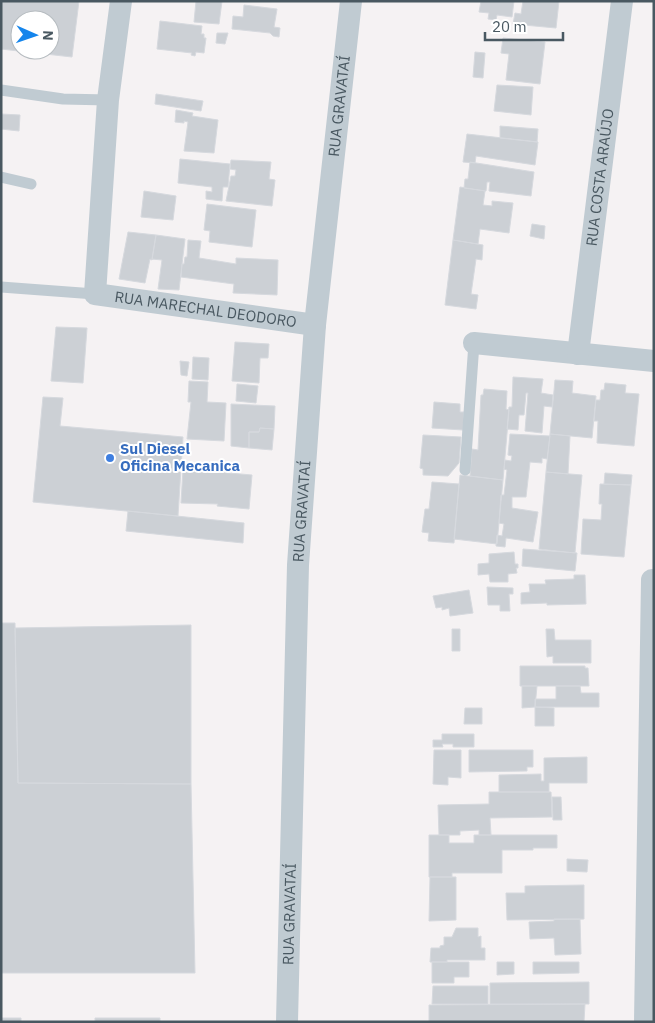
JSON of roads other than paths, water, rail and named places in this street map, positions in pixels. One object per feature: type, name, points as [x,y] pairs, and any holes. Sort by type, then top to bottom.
[{"type":"street","points":[[95,294],[108,100],[121,1]]},
{"type":"street","name":"RUA GRAVATAÍ","points":[[287,1022],[298,565],[316,325],[351,1]]},
{"type":"street","name":"RUA COSTA ARAÚJO","points":[[578,354],[622,1]]},
{"type":"street","name":"RUA MARECHAL DEODORO","points":[[95,294],[316,325]]},
{"type":"street","points":[[474,342],[578,354],[654,360]]},
{"type":"street","points":[[645,1022],[652,580]]},
{"type":"lane","points":[[1,90],[63,99],[108,100]]},
{"type":"lane","points":[[1,177],[31,184]]},
{"type":"lane","points":[[1,287],[95,294]]},
{"type":"lane","points":[[465,470],[474,342]]},
{"type":"place","name":"Sul Diesel Oficina Mecanica","points":[[110,458]]}]
